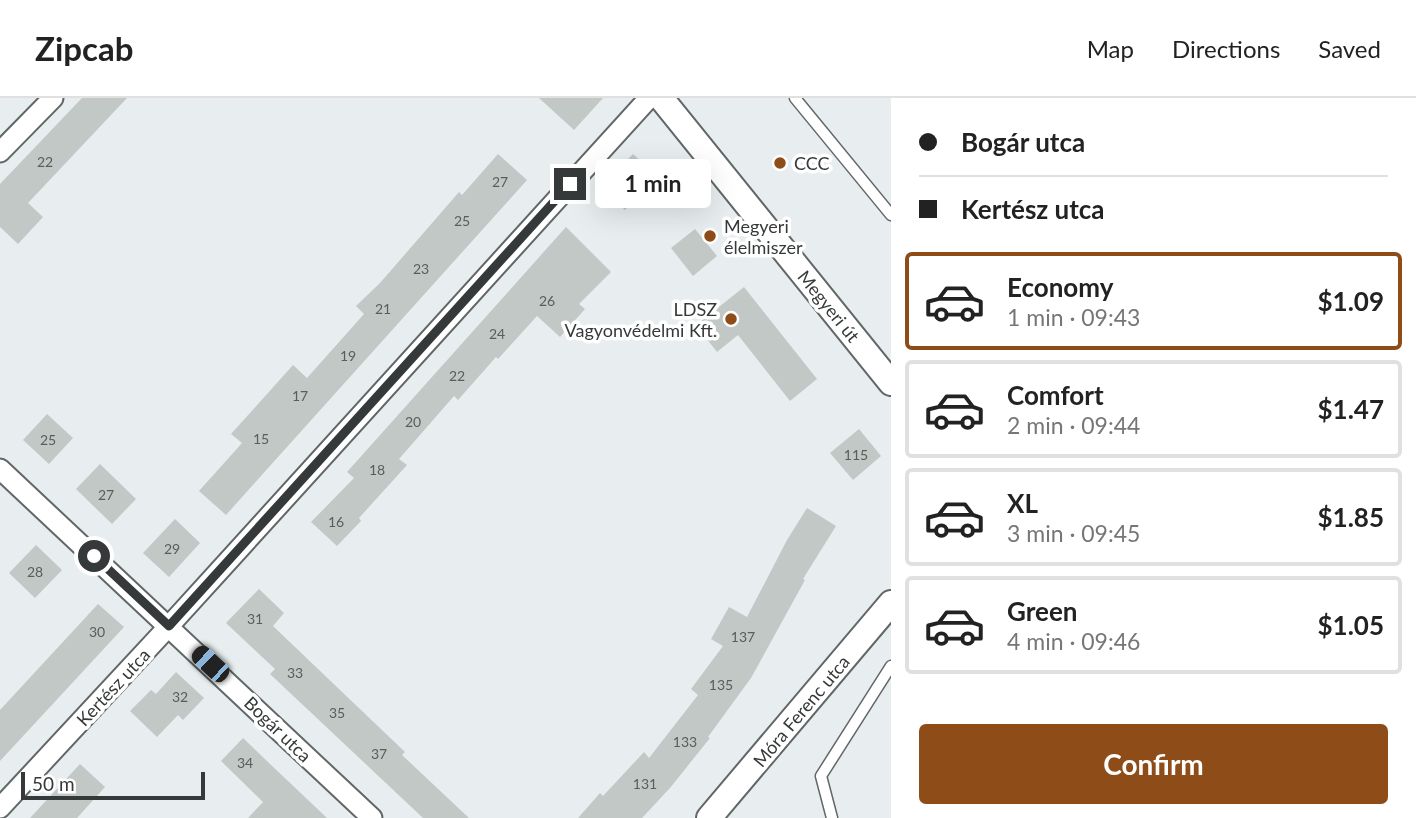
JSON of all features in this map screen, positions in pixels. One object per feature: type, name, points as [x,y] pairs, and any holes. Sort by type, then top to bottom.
[{"type":"street","points":[[0,152],[53,98]]},
{"type":"street","name":"Kertész utca","points":[[0,808],[649,98]]},
{"type":"street","name":"Megyeri út","points":[[661,98],[891,383]]},
{"type":"street","name":"Bogár utca","points":[[0,469],[372,818]]},
{"type":"street","name":"Móra Ferenc utca","points":[[709,818],[891,603]]},
{"type":"lane","points":[[795,98],[891,215]]},
{"type":"lane","points":[[832,818],[821,776],[891,666]]},
{"type":"building","points":[[82,98],[127,98],[28,203],[43,217],[18,244],[0,227],[0,184]]},
{"type":"building","points":[[539,98],[603,98],[574,130]]},
{"type":"building","points":[[498,154],[527,180],[226,515],[199,491],[242,443],[231,434],[293,365],[307,378],[364,314],[356,306],[380,283],[459,192],[462,195]]},
{"type":"building","points":[[633,154],[657,176],[625,210],[600,187]]},
{"type":"building","points":[[566,227],[611,272],[579,304],[585,309],[560,337],[537,316],[458,400],[454,396],[399,459],[407,465],[337,546],[311,522],[354,478],[347,472]]},
{"type":"building","points":[[695,229],[717,256],[693,276],[671,248]]},
{"type":"building","points":[[744,287],[817,379],[790,401],[738,335],[717,352],[696,325]]},
{"type":"building","points":[[47,414],[73,438],[49,464],[23,440]]},
{"type":"building","points":[[859,429],[881,456],[853,480],[830,453]]},
{"type":"building","points":[[100,464],[136,499],[112,524],[76,489]]},
{"type":"building","points":[[807,508],[836,526],[803,579],[805,580],[751,678],[708,737],[710,738],[642,818],[578,818],[600,793],[603,796],[644,752],[649,758],[698,695],[691,689],[723,646],[711,639],[729,607],[747,617]]},
{"type":"building","points":[[175,519],[200,543],[169,577],[143,553]]},
{"type":"building","points":[[36,545],[62,570],[35,598],[9,573]]},
{"type":"building","points":[[259,589],[284,613],[273,626],[405,752],[402,755],[469,818],[423,818],[270,674],[275,669],[226,623]]},
{"type":"building","points":[[98,604],[124,627],[0,761],[0,710]]},
{"type":"building","points":[[176,672],[204,698],[183,720],[178,715],[157,737],[130,711],[151,690],[156,694]]},
{"type":"building","points":[[243,738],[327,818],[248,818],[263,802],[221,761]]},
{"type":"building","points":[[80,764],[105,787],[77,818],[30,818]]},
{"type":"place","name":"CCC","points":[[780,163]]},
{"type":"place","name":"Megyeri élelmiszer","points":[[710,236]]},
{"type":"place","name":"LDSZ Vagyonvédelmi Kft.","points":[[731,319]]},
{"type":"route","points":[[94,556],[169,626],[570,184]]}]
